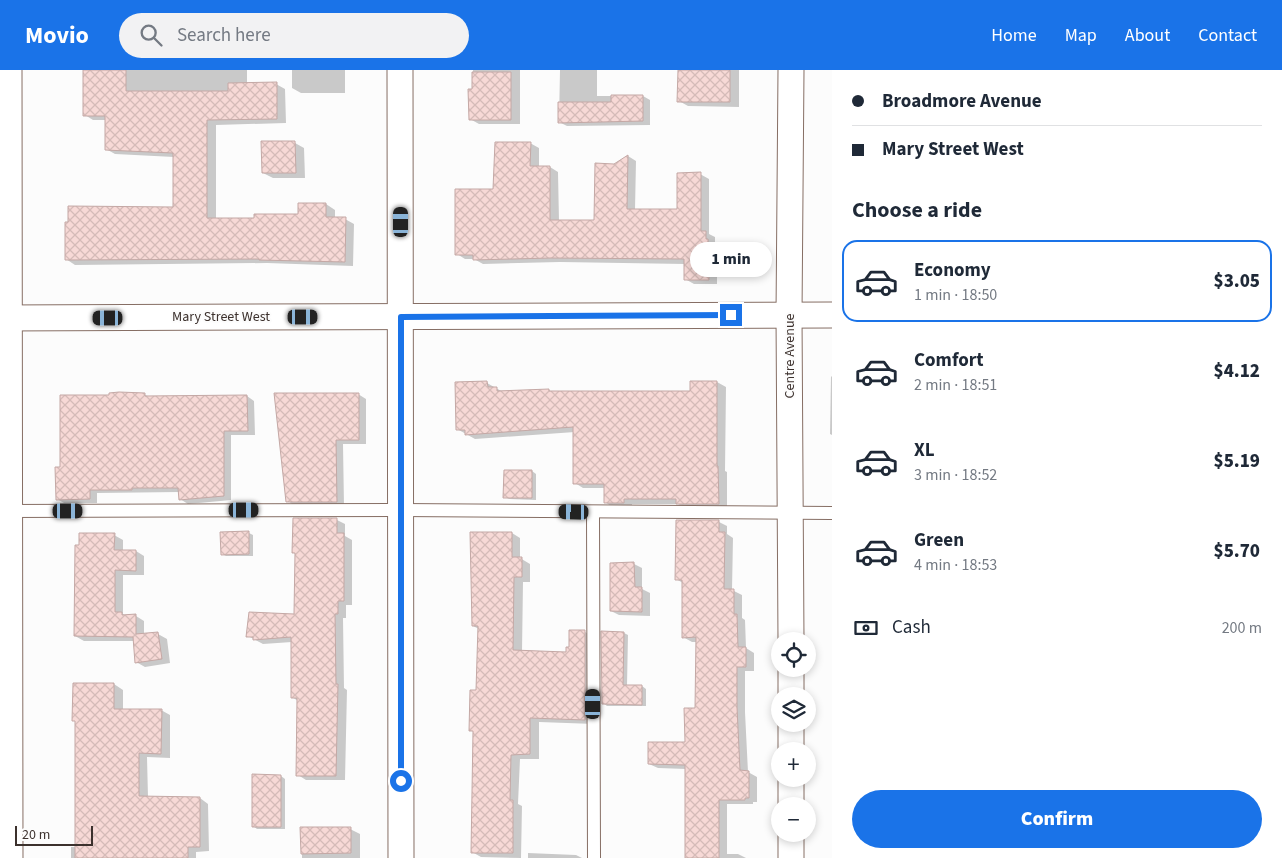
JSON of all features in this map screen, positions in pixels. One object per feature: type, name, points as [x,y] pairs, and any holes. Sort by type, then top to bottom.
[{"type":"street","points":[[9,70],[5,318],[5,511],[10,858]]},
{"type":"street","points":[[400,70],[401,858]]},
{"type":"street","name":"Centre Avenue","points":[[791,70],[789,315],[791,632]]},
{"type":"street","name":"Mary Street West","points":[[5,318],[832,315]]},
{"type":"street","points":[[791,842],[791,858]]},
{"type":"lane","points":[[5,511],[401,510],[832,513]]},
{"type":"lane","points":[[593,512],[594,858]]},
{"type":"building","points":[[83,70],[126,70],[126,91],[228,91],[228,83],[277,82],[277,119],[207,120],[207,218],[254,218],[254,214],[298,214],[298,203],[326,203],[326,217],[346,217],[345,262],[259,259],[65,260],[65,222],[68,222],[68,206],[173,207],[173,153],[105,150],[105,116],[83,116]]},
{"type":"building","points":[[678,70],[730,70],[730,102],[677,102]]},
{"type":"building","points":[[472,72],[511,72],[511,120],[469,120],[468,89],[472,89]]},
{"type":"building","points":[[611,95],[643,95],[643,121],[558,123],[558,102],[611,102]]},
{"type":"building","points":[[261,141],[295,141],[296,173],[262,173]]},
{"type":"building","points":[[495,142],[531,142],[530,166],[550,166],[550,220],[594,220],[595,163],[614,164],[628,155],[627,209],[677,209],[677,173],[701,172],[701,231],[706,231],[706,239],[708,239],[709,280],[684,280],[684,259],[551,258],[473,260],[473,255],[455,255],[455,189],[493,189]]},
{"type":"building","points":[[487,381],[488,387],[497,387],[497,391],[549,389],[549,391],[690,391],[690,381],[717,381],[719,504],[676,504],[676,499],[624,499],[624,503],[604,503],[604,484],[573,484],[573,427],[465,435],[465,430],[456,430],[455,382]]},
{"type":"building","points":[[109,393],[145,393],[145,396],[247,395],[248,431],[224,431],[224,496],[179,500],[178,488],[132,488],[132,490],[90,490],[90,499],[56,500],[55,467],[60,467],[60,395],[109,395]]},
{"type":"building","points":[[274,393],[359,393],[359,440],[336,440],[337,502],[286,502]]},
{"type":"building","points":[[504,470],[532,470],[532,498],[503,498]]},
{"type":"building","points":[[293,518],[337,518],[337,533],[344,533],[344,601],[338,601],[338,614],[335,614],[336,684],[338,684],[336,776],[296,776],[297,698],[291,698],[291,637],[253,640],[253,637],[246,637],[249,612],[294,614],[295,553],[292,553]]},
{"type":"building","points":[[676,520],[719,520],[719,532],[725,532],[724,589],[734,589],[734,614],[737,614],[738,647],[746,647],[746,667],[737,667],[737,707],[740,770],[749,771],[749,798],[745,798],[745,800],[719,800],[719,858],[685,858],[685,765],[648,764],[648,742],[685,742],[684,708],[695,708],[696,637],[682,638],[682,580],[675,580]]},
{"type":"building","points":[[249,531],[249,554],[221,555],[220,532]]},
{"type":"building","points":[[470,532],[512,532],[512,557],[522,557],[522,577],[514,577],[513,650],[566,652],[566,647],[569,647],[569,630],[585,630],[585,720],[530,718],[530,754],[511,755],[510,800],[513,800],[513,853],[471,853],[473,731],[469,731],[470,690],[476,690],[478,626],[472,626]]},
{"type":"building","points":[[79,533],[115,533],[114,550],[136,550],[136,571],[115,570],[115,612],[122,612],[122,615],[136,614],[136,634],[158,632],[162,659],[135,663],[133,637],[74,636],[75,545],[79,545]]},
{"type":"building","points":[[634,562],[635,587],[642,587],[642,612],[610,611],[610,563]]},
{"type":"building","points":[[601,631],[624,632],[623,685],[642,685],[642,705],[602,704]]},
{"type":"building","points":[[73,683],[114,683],[114,709],[162,709],[161,754],[139,753],[139,796],[200,797],[200,847],[188,847],[188,858],[75,858],[75,721],[72,721]]},
{"type":"building","points":[[252,774],[281,775],[281,827],[252,827]]},
{"type":"building","points":[[300,827],[351,827],[351,853],[301,854]]},
{"type":"route","points":[[401,781],[401,317],[731,315]]}]
